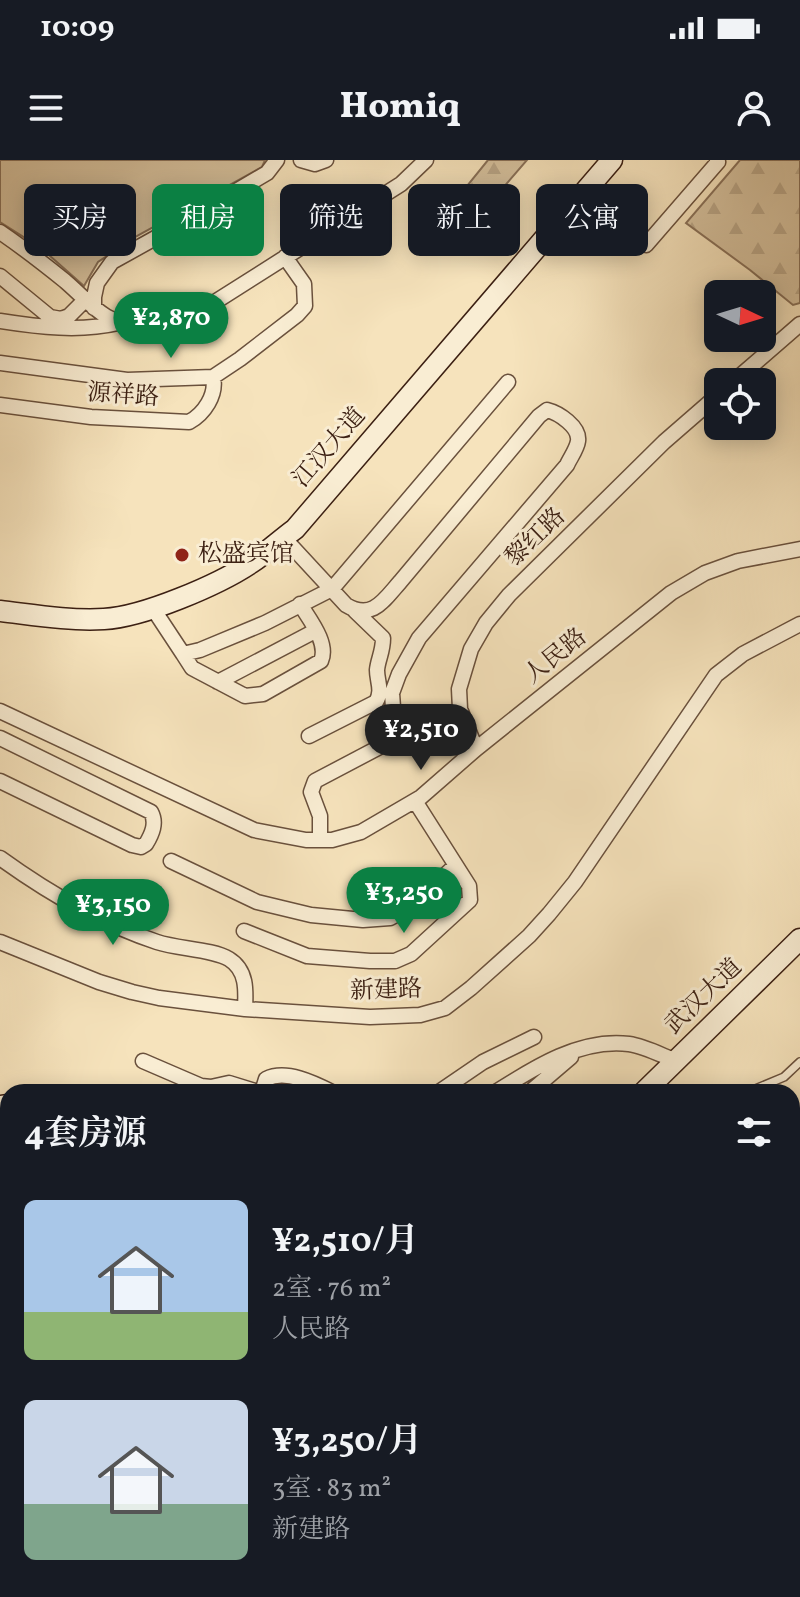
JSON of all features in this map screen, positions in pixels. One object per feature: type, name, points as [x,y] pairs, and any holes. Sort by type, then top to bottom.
[{"type":"main road","name":"江汉大道","points":[[0,611],[105,619],[142,611],[208,586],[251,563],[295,529],[612,160]]},
{"type":"main road","name":"武汉大道","points":[[652,1084],[800,939]]},
{"type":"street","points":[[0,276],[50,317],[61,319],[69,316],[89,304],[97,283],[112,262],[267,173],[277,160]]},
{"type":"street","points":[[301,160],[315,164],[326,160]]},
{"type":"street","points":[[0,321],[97,328],[118,323],[150,328],[177,325],[401,184],[426,160]]},
{"type":"street","points":[[648,243],[717,160]]},
{"type":"street","points":[[0,232],[65,281],[89,304],[118,323]]},
{"type":"street","points":[[0,363],[127,380],[213,377],[305,306],[304,284],[285,257]]},
{"type":"street","points":[[749,368],[800,324]]},
{"type":"street","name":"源祥路","points":[[0,405],[91,417],[189,422],[204,411],[215,386],[213,377]]},
{"type":"street","points":[[183,654],[265,623],[332,589],[508,382]]},
{"type":"street","name":"黎红路","points":[[476,749],[460,709],[459,689],[471,649],[486,623],[509,595],[704,408]]},
{"type":"street","points":[[320,840],[320,816],[311,792],[315,781],[395,736],[392,693],[419,638],[567,465],[578,443],[578,435],[572,426],[554,412],[547,410],[539,416],[385,599],[375,608],[355,611]]},
{"type":"street","points":[[284,538],[346,605],[383,638],[377,670],[379,698],[376,702],[309,736]]},
{"type":"street","name":"人民路","points":[[0,711],[254,830],[306,840],[332,840],[361,832],[415,801],[671,593],[705,573],[738,561],[800,549]]},
{"type":"street","points":[[152,607],[192,668],[245,696],[263,694],[321,661],[324,653],[321,643],[300,604]]},
{"type":"street","name":"新建路","points":[[0,942],[99,982],[159,998],[245,1009],[370,1017],[420,1015],[445,1008],[529,936],[549,914],[575,882],[716,675],[743,654],[800,624]]},
{"type":"street","points":[[218,682],[315,631]]},
{"type":"street","points":[[0,738],[151,812],[154,825],[146,844],[141,847],[132,845],[0,781]]},
{"type":"street","points":[[244,931],[307,956],[395,961],[411,954],[470,900],[469,886],[415,801]]},
{"type":"street","points":[[0,858],[88,913],[124,931],[170,947],[229,959],[242,972],[246,988],[245,1009]]},
{"type":"street","points":[[171,861],[257,902],[311,915],[363,920],[390,918],[412,906],[455,866]]},
{"type":"street","points":[[451,1084],[483,1062],[534,1037]]},
{"type":"street","points":[[508,1084],[531,1069],[600,1043],[631,1044],[676,1061]]},
{"type":"street","points":[[539,1084],[580,1049]]},
{"type":"street","points":[[143,1061],[196,1084]]},
{"type":"street","points":[[264,1084],[272,1076],[291,1077],[310,1084]]},
{"type":"lane","points":[[767,1084],[784,1077],[800,1062]]},
{"type":"green space","points":[[0,160],[265,160],[262,167],[231,184],[152,184],[152,228],[136,236],[136,184],[24,184],[24,237],[0,222]]},
{"type":"green space","points":[[488,160],[527,160],[506,184],[469,184]]},
{"type":"green space","points":[[740,160],[800,160],[800,303],[793,305],[776,291],[776,280],[762,280],[686,223]]},
{"type":"green space","points":[[50,256],[107,256],[98,262],[84,286]]},
{"type":"place","name":"松盛宾馆","points":[[182,555]]}]
